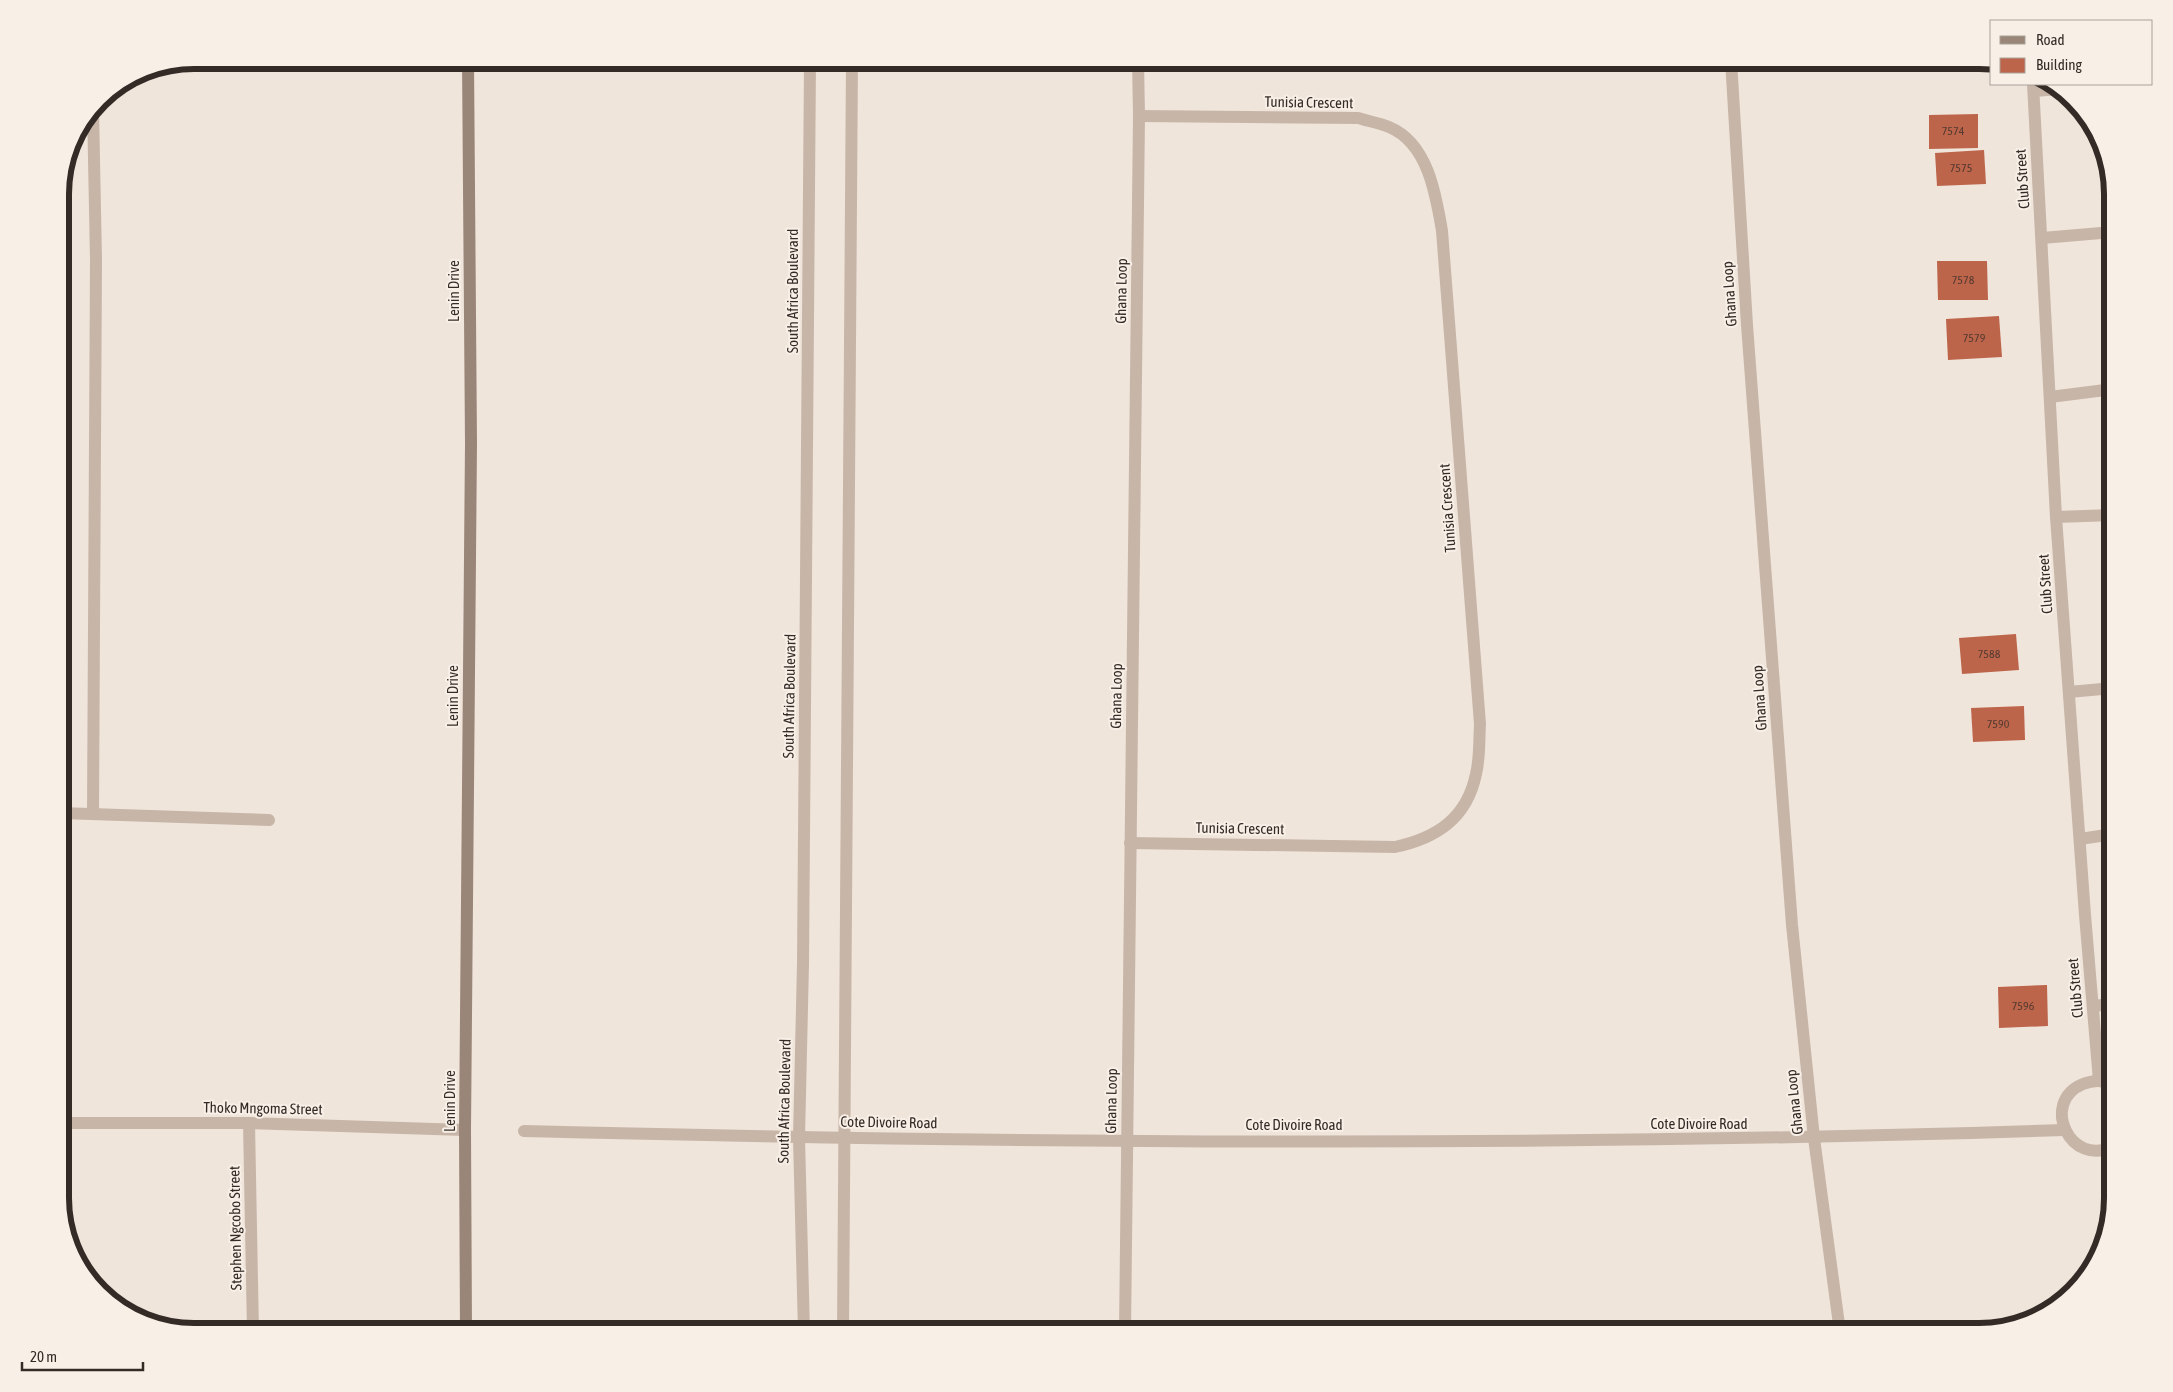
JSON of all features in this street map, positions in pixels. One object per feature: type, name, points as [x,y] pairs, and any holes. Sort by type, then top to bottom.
[{"type":"street","name":"Lenin Drive","points":[[466,1323],[465,1130],[471,443],[468,69]]},
{"type":"street","name":"South Africa Boulevard","points":[[804,1323],[799,1138],[803,934],[810,69]]},
{"type":"street","points":[[843,1323],[852,69]]},
{"type":"street","name":"Ghana Loop","points":[[1125,1323],[1138,69]]},
{"type":"street","name":"Ghana Loop","points":[[1732,69],[1747,325],[1792,925],[1814,1138],[1839,1323]]},
{"type":"street","name":"Club Street","points":[[2034,87],[2056,517],[2099,1081]]},
{"type":"street","name":"Tunisia Crescent","points":[[1130,843],[1395,846],[1418,842],[1452,821],[1468,798],[1476,774],[1480,724],[1442,231],[1435,190],[1424,161],[1406,140],[1390,127],[1358,118],[1139,116]]},
{"type":"street","points":[[93,120],[96,260],[93,813]]},
{"type":"street","points":[[2042,238],[2104,233]]},
{"type":"street","points":[[2050,397],[2104,390]]},
{"type":"street","points":[[2056,517],[2104,515]]},
{"type":"street","points":[[2069,692],[2104,689]]},
{"type":"street","points":[[69,812],[269,820]]},
{"type":"street","points":[[2080,839],[2104,835]]},
{"type":"street","points":[[2093,1006],[2104,1005]]},
{"type":"street","points":[[2104,1082],[2089,1082],[2071,1091],[2065,1100],[2062,1110],[2064,1130],[2078,1145],[2098,1151],[2104,1149]]},
{"type":"street","name":"Thoko Mngoma Street","points":[[69,1123],[249,1123],[465,1130]]},
{"type":"street","name":"Stephen Ngcobo Street","points":[[249,1123],[254,1323]]},
{"type":"street","name":"Cote Divoire Road","points":[[524,1132],[799,1138],[1126,1141],[1814,1138],[2064,1130]]},
{"type":"building","points":[[1978,114],[1978,148],[1929,149],[1929,115]]},
{"type":"building","points":[[1984,150],[1986,184],[1937,186],[1935,153]]},
{"type":"building","points":[[1937,261],[1987,261],[1988,300],[1938,300]]},
{"type":"building","points":[[1999,316],[2002,357],[1948,360],[1946,319]]},
{"type":"building","points":[[2016,634],[2019,670],[1962,674],[1959,638]]},
{"type":"building","points":[[2024,706],[2025,740],[1973,742],[1971,708]]},
{"type":"building","points":[[2047,985],[2048,1026],[1999,1028],[1998,987]]}]
